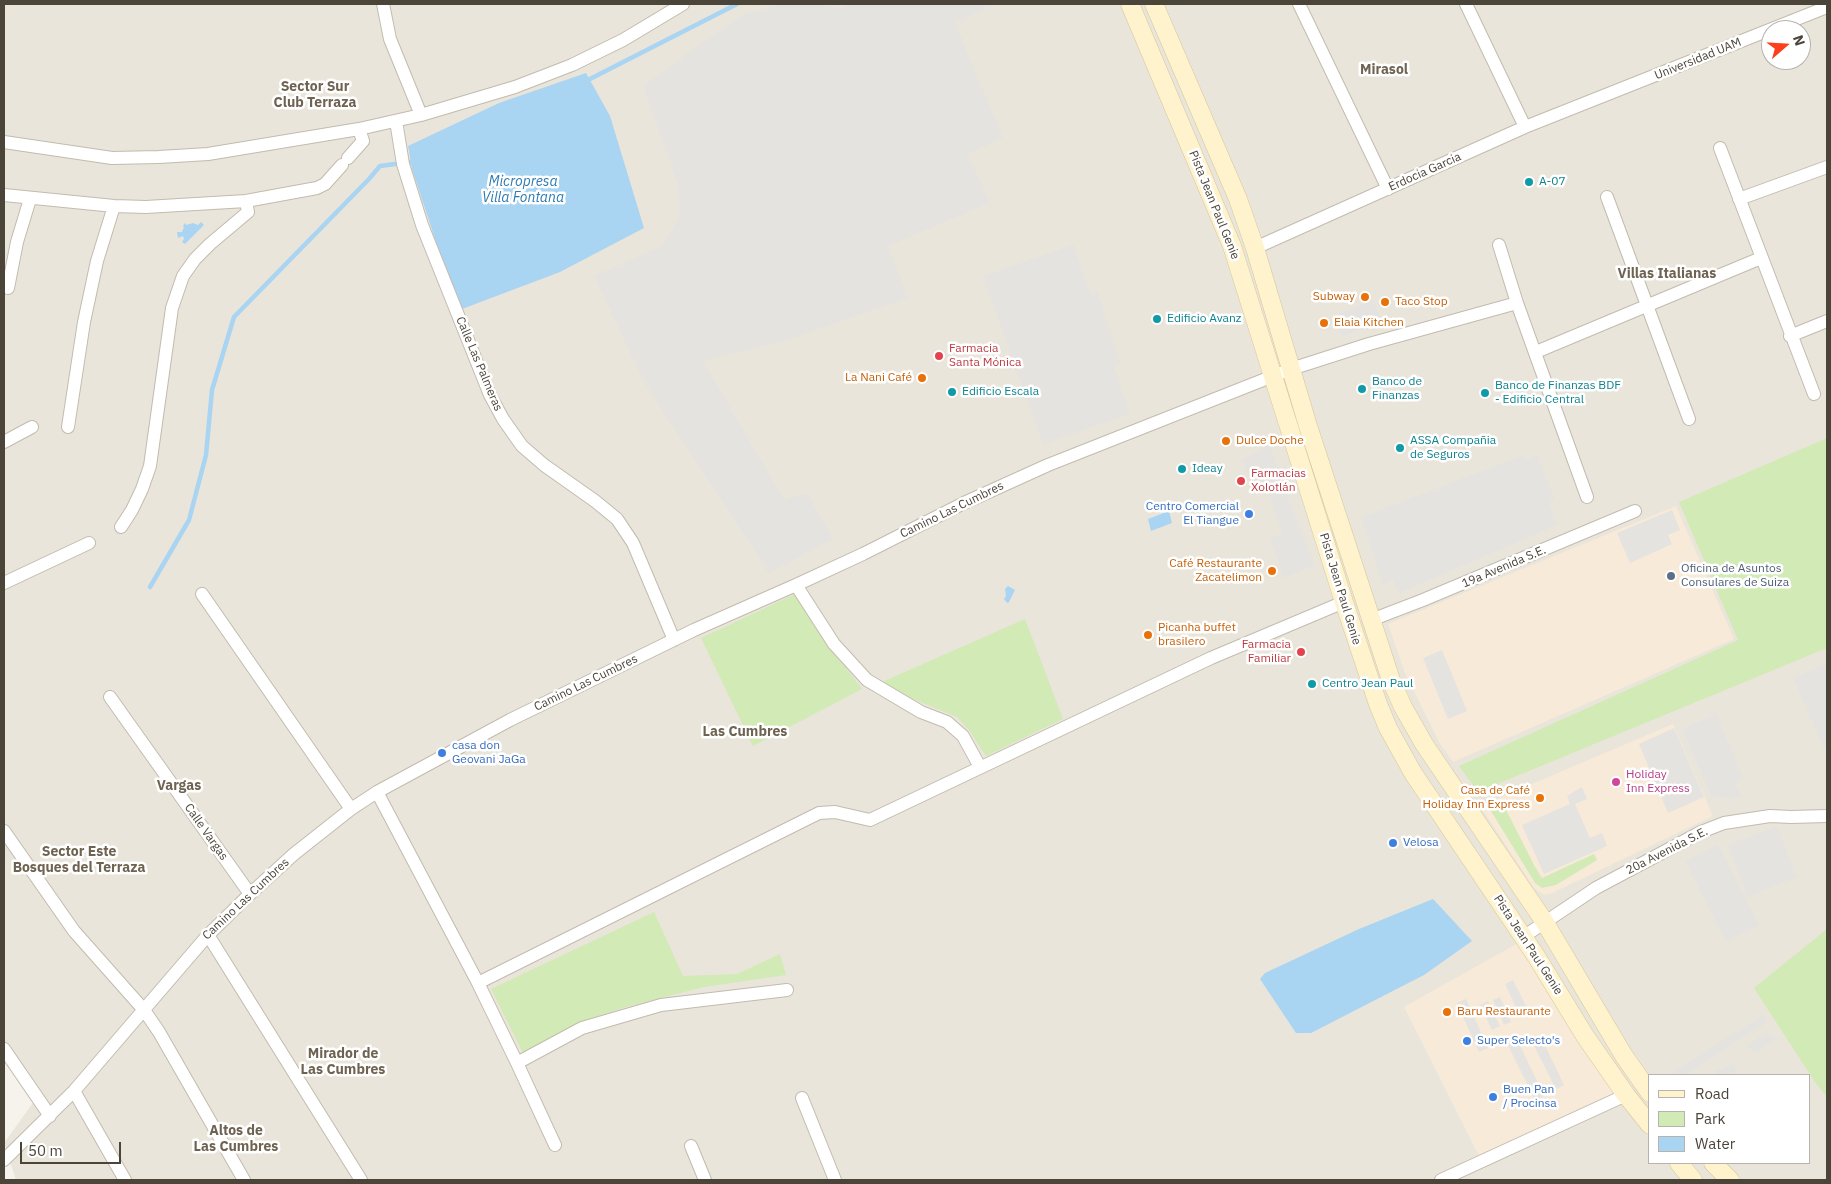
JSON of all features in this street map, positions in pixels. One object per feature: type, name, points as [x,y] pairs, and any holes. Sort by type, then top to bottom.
[{"type":"main road","name":"Pista Jean Paul Genie","points":[[1130,4],[1232,246],[1282,373],[1281,378],[1286,384],[1316,472],[1331,498],[1391,680],[1403,707],[1424,744],[1544,921],[1624,1056],[1648,1090]]},
{"type":"main road","name":"Pista Jean Paul Genie","points":[[1154,4],[1238,199],[1255,248],[1282,373],[1320,526],[1378,704],[1413,773],[1523,937],[1586,1036],[1626,1095],[1648,1122]]},
{"type":"main road","points":[[1320,526],[1334,547],[1358,613],[1362,617],[1371,620],[1365,628],[1364,634],[1393,716],[1398,745]]},
{"type":"main road","points":[[1680,1164],[1693,1180]]},
{"type":"main road","points":[[1714,1164],[1730,1180]]},
{"type":"street","points":[[383,4],[390,39],[421,115]]},
{"type":"street","points":[[4,142],[112,158],[158,157],[208,154],[359,129],[421,115],[515,87],[572,65],[623,40],[683,4]]},
{"type":"street","points":[[1299,4],[1388,189]]},
{"type":"street","points":[[1466,4],[1525,127]]},
{"type":"street","name":"Universidad UAM","points":[[1596,100],[1827,7]]},
{"type":"street","name":"Erdocia Garcia","points":[[1255,248],[1525,127],[1596,100]]},
{"type":"street","name":"Calle Las Palmeras","points":[[396,121],[403,164],[422,225],[490,395],[503,419],[522,446],[544,465],[617,519],[633,542],[674,640]]},
{"type":"street","points":[[4,195],[30,199],[146,207],[246,201],[317,188],[324,184],[363,141],[359,129]]},
{"type":"street","points":[[1720,148],[1790,336],[1814,394]]},
{"type":"street","points":[[1739,199],[1827,166]]},
{"type":"street","points":[[1607,197],[1689,419]]},
{"type":"street","points":[[8,288],[17,242],[30,199]]},
{"type":"street","points":[[121,527],[142,489],[150,466],[172,308],[183,276],[195,259],[210,244],[248,212],[246,201]]},
{"type":"street","points":[[68,427],[84,322],[98,261],[114,206]]},
{"type":"street","points":[[1499,245],[1517,303],[1587,496]]},
{"type":"street","points":[[1536,352],[1761,258]]},
{"type":"street","points":[[1282,373],[1369,344],[1517,303]]},
{"type":"street","points":[[1790,336],[1827,322]]},
{"type":"street","name":"Camino Las Cumbres","points":[[4,1160],[74,1091],[208,935],[294,854],[351,809],[377,792],[496,726],[754,602],[796,585],[964,503],[1048,465],[1282,373]]},
{"type":"street","points":[[4,442],[32,427]]},
{"type":"street","name":"19a Avenida S.E.","points":[[1371,620],[1424,600],[1635,511]]},
{"type":"street","points":[[4,583],[89,543]]},
{"type":"street","points":[[796,585],[834,644],[867,680],[921,712],[946,722],[963,736],[980,767]]},
{"type":"street","points":[[202,594],[351,809]]},
{"type":"street","points":[[478,983],[819,813],[835,812],[870,820],[1211,658],[1344,602]]},
{"type":"street","name":"Calle Vargas","points":[[110,697],[250,894]]},
{"type":"street","points":[[377,792],[478,983],[555,1145]]},
{"type":"street","name":"20a Avenida S.E.","points":[[1523,937],[1544,921],[1596,888],[1701,832],[1724,823],[1770,816],[1791,818],[1827,816]]},
{"type":"street","points":[[4,831],[74,931],[144,1010],[159,1032],[244,1180]]},
{"type":"street","points":[[208,935],[361,1180]]},
{"type":"street","points":[[517,1063],[582,1028],[661,1005],[787,990]]},
{"type":"street","points":[[4,1049],[50,1116]]},
{"type":"street","points":[[74,1091],[124,1180]]},
{"type":"street","points":[[1441,1180],[1626,1095]]},
{"type":"street","points":[[802,1098],[835,1180]]},
{"type":"street","points":[[691,1146],[705,1180]]},
{"type":"shaded area","points":[[4,4],[1827,4],[1827,1180],[16,1180],[4,1143],[35,1100],[4,1054]]},
{"type":"shaded area","points":[[782,4],[815,4],[845,8],[845,4],[996,4],[955,23],[1003,138],[968,154],[990,203],[888,246],[908,298],[781,342],[703,361],[784,500],[807,493],[833,539],[769,573],[643,380],[594,276],[662,246],[679,216],[678,185],[643,86],[744,14]]},
{"type":"shaded area","points":[[1073,245],[1091,294],[1097,291],[1120,362],[1114,367],[1130,414],[1043,444],[983,276]]},
{"type":"shaded area","points":[[1373,300],[1382,321],[1342,337],[1333,317]]},
{"type":"shaded area","points":[[1269,444],[1314,566],[1284,578],[1270,539],[1283,533],[1267,490],[1254,494],[1242,459],[1257,453]]},
{"type":"shaded area","points":[[1524,455],[1526,459],[1537,455],[1555,500],[1549,503],[1557,525],[1399,593],[1393,580],[1383,585],[1361,517]]},
{"type":"shaded area","points":[[1676,506],[1734,639],[1453,762],[1439,742],[1405,673],[1388,624]]},
{"type":"shaded area","points":[[1672,510],[1680,530],[1668,535],[1672,544],[1630,563],[1617,533]]},
{"type":"shaded area","points":[[1442,650],[1467,711],[1448,719],[1423,658]]},
{"type":"shaded area","points":[[1827,663],[1827,747],[1824,748],[1793,678]]},
{"type":"shaded area","points":[[1716,714],[1744,779],[1735,783],[1742,798],[1712,797],[1682,729]]},
{"type":"shaded area","name":"Holiday Inn Express","points":[[1673,724],[1713,816],[1550,894],[1544,895],[1534,888],[1480,806]]},
{"type":"shaded area","points":[[1674,728],[1704,797],[1668,813],[1639,744]]},
{"type":"shaded area","points":[[1582,787],[1587,799],[1575,804],[1590,838],[1602,833],[1607,846],[1544,874],[1522,825],[1570,804],[1567,796]]},
{"type":"shaded area","points":[[1777,826],[1797,877],[1748,897],[1728,845]]},
{"type":"shaded area","points":[[1718,844],[1759,925],[1726,942],[1685,861]]},
{"type":"shaded area","points":[[1525,939],[1625,1093],[1479,1156],[1404,1007]]},
{"type":"shaded area","points":[[1513,980],[1530,1014],[1521,1018],[1505,984]]},
{"type":"shaded area","points":[[1500,997],[1511,1022],[1504,1025],[1493,1000]]},
{"type":"shaded area","points":[[1466,999],[1488,1048],[1479,1052],[1457,1003]]},
{"type":"shaded area","points":[[1488,1001],[1500,1026],[1492,1030],[1480,1005]]},
{"type":"shaded area","points":[[1763,1015],[1767,1022],[1687,1074],[1674,1074],[1673,1072]]},
{"type":"shaded area","points":[[1767,1033],[1778,1038],[1756,1052],[1745,1047]]},
{"type":"shaded area","points":[[1517,1039],[1544,1096],[1535,1100],[1507,1043]]},
{"type":"shaded area","points":[[1542,1039],[1564,1085],[1556,1089],[1533,1044]]},
{"type":"shaded area","points":[[1734,1064],[1736,1073],[1716,1074],[1714,1071]]},
{"type":"green space","points":[[1827,438],[1827,648],[1478,792],[1459,766],[1738,640],[1679,502]]},
{"type":"green space","points":[[795,594],[815,627],[862,689],[753,746],[701,638]]},
{"type":"green space","points":[[1025,619],[1063,719],[986,756],[969,730],[957,717],[913,699],[882,682]]},
{"type":"green space","points":[[1501,800],[1542,878],[1594,854],[1597,860],[1556,885],[1542,888],[1535,883],[1488,806]]},
{"type":"green space","points":[[654,912],[683,976],[737,974],[780,954],[786,975],[704,987],[626,1007],[580,1022],[523,1053],[491,989]]},
{"type":"green space","points":[[1827,929],[1827,1097],[1815,1082],[1754,988]]},
{"type":"water","name":"Micropresa Villa Fontana","points":[[586,73],[610,116],[644,228],[560,272],[462,309],[437,245],[412,169],[408,146],[499,103]]},
{"type":"water","points":[[201,222],[204,225],[185,244],[182,242],[183,236],[178,238],[177,232],[182,232],[185,223],[186,225],[193,223],[198,225]]},
{"type":"water","points":[[1169,511],[1172,523],[1151,531],[1148,519]]},
{"type":"water","points":[[1008,586],[1015,590],[1007,603],[1004,599],[1006,596],[1005,589]]},
{"type":"water","points":[[1433,899],[1472,941],[1424,975],[1311,1033],[1296,1033],[1260,979],[1265,973],[1359,929]]},
{"type":"waterway","points":[[586,81],[737,4]]},
{"type":"waterway","points":[[150,587],[189,520],[206,455],[212,390],[234,317],[380,166],[417,161]]},
{"type":"place","name":"A-07","points":[[1529,182]]},
{"type":"place","name":"Subway","points":[[1365,297]]},
{"type":"place","name":"Taco Stop","points":[[1385,302]]},
{"type":"place","name":"Edificio Avanz","points":[[1157,319]]},
{"type":"place","name":"Elaia Kitchen","points":[[1324,323]]},
{"type":"place","name":"Farmacia Santa Mónica","points":[[939,356]]},
{"type":"place","name":"La Nani Café","points":[[922,378]]},
{"type":"place","name":"Banco de Finanzas","points":[[1362,389]]},
{"type":"place","name":"Edificio Escala","points":[[952,392]]},
{"type":"place","name":"Banco de Finanzas BDF - Edificio Central","points":[[1485,393]]},
{"type":"place","name":"Dulce Doche","points":[[1226,441]]},
{"type":"place","name":"ASSA Compañia de Seguros","points":[[1400,448]]},
{"type":"place","name":"Ideay","points":[[1182,469]]},
{"type":"place","name":"Farmacias Xolotlán","points":[[1241,481]]},
{"type":"place","name":"Centro Comercial El Tiangue","points":[[1249,514]]},
{"type":"place","name":"Café Restaurante Zacatelimon","points":[[1272,571]]},
{"type":"place","name":"Oficina de Asuntos Consulares de Suiza","points":[[1671,576]]},
{"type":"place","name":"Picanha buffet brasilero","points":[[1148,635]]},
{"type":"place","name":"Farmacia Familiar","points":[[1301,652]]},
{"type":"place","name":"Centro Jean Paul","points":[[1312,684]]},
{"type":"place","name":"casa don Geovani JaGa","points":[[442,753]]},
{"type":"place","name":"Holiday Inn Express","points":[[1616,782]]},
{"type":"place","name":"Casa de Café Holiday Inn Express","points":[[1540,798]]},
{"type":"place","name":"Velosa","points":[[1393,843]]},
{"type":"place","name":"Baru Restaurante","points":[[1447,1012]]},
{"type":"place","name":"Super Selecto's","points":[[1467,1041]]},
{"type":"place","name":"Buen Pan / Procinsa","points":[[1493,1097]]},
{"type":"district","name":"Mirasol","points":[[1384,70]]},
{"type":"district","name":"Sector Sur Club Terraza","points":[[315,95]]},
{"type":"district","name":"Villas Italianas","points":[[1667,274]]},
{"type":"district","name":"Las Cumbres","points":[[745,732]]},
{"type":"district","name":"Vargas","points":[[179,786]]},
{"type":"district","name":"Sector Este Bosques del Terraza","points":[[79,860]]},
{"type":"district","name":"Mirador de Las Cumbres","points":[[343,1062]]},
{"type":"district","name":"Altos de Las Cumbres","points":[[236,1140]]}]
